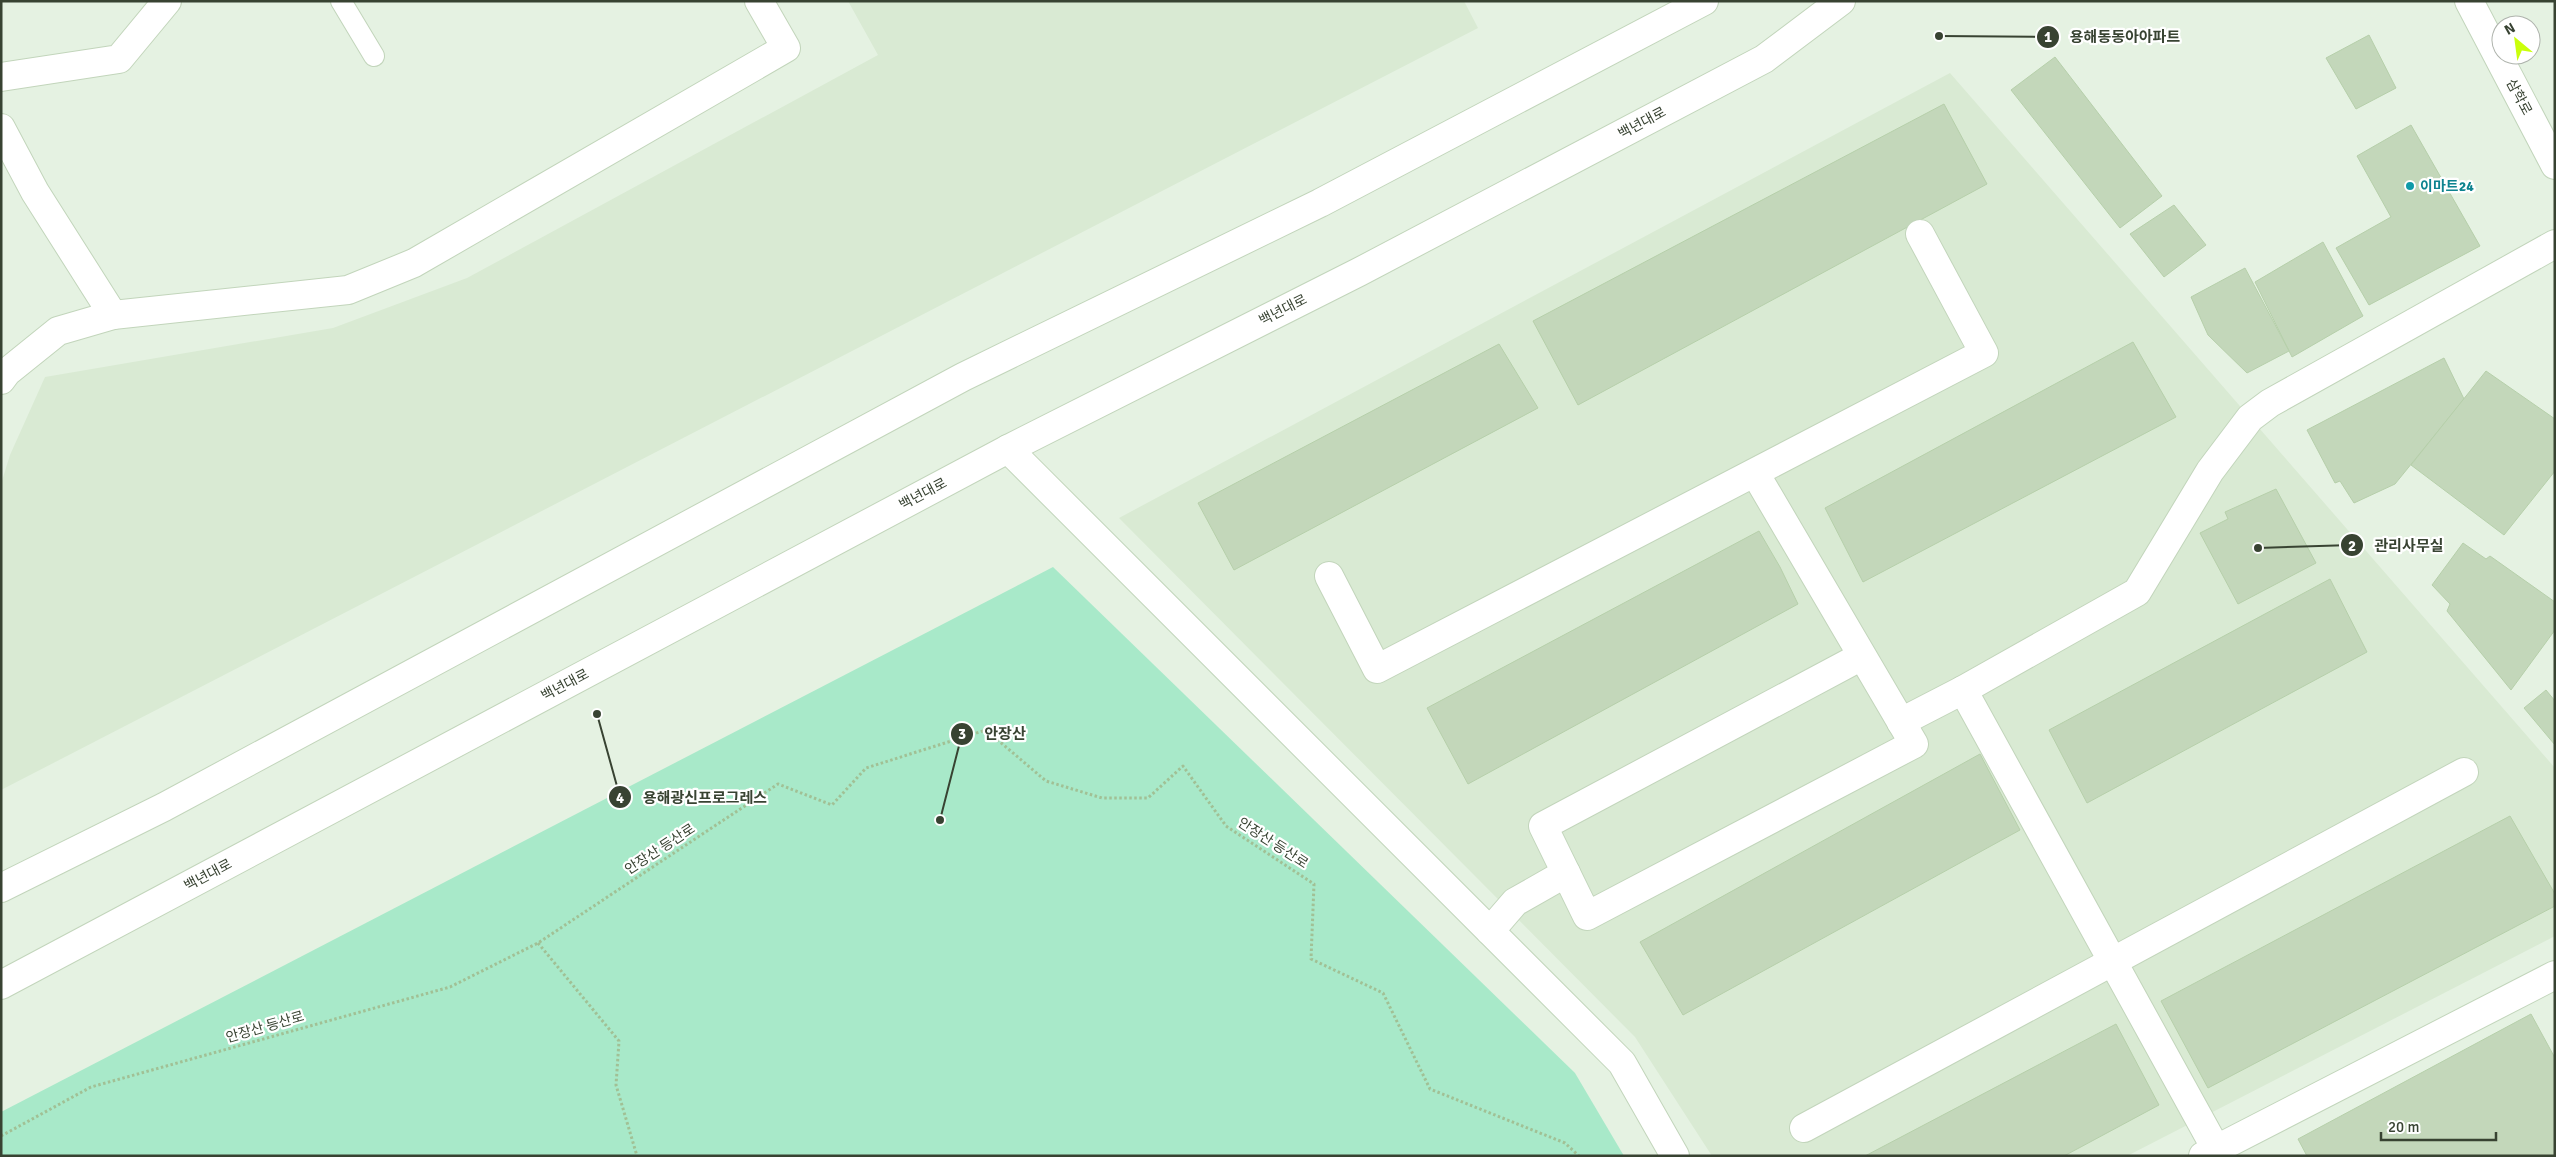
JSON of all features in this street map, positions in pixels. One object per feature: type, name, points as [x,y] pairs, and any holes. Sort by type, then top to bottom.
[{"type":"street","points":[[1,77],[120,59],[167,1]]},
{"type":"street","points":[[1,380],[7,372],[58,331],[113,315],[348,290],[414,263],[786,48],[759,1]]},
{"type":"street","points":[[1,888],[164,807],[964,377],[1320,203],[1704,1]]},
{"type":"street","name":"백년대로","points":[[1,985],[1008,449],[1359,272],[1764,59],[1841,1]]},
{"type":"street","name":"삼학로","points":[[2469,1],[2555,165]]},
{"type":"street","points":[[1,128],[35,192],[113,315]]},
{"type":"street","points":[[1329,576],[1377,669],[1984,353],[1920,234]]},
{"type":"street","points":[[1902,722],[1963,690],[2137,592],[2210,471],[2250,418],[2270,402],[2555,244]]},
{"type":"street","points":[[1008,449],[1622,1063],[1675,1156]]},
{"type":"street","points":[[1755,473],[1914,744],[1587,916],[1542,826],[1862,656]]},
{"type":"street","points":[[1963,690],[2114,962],[2210,1153],[2555,974]]},
{"type":"street","points":[[1804,1128],[2464,772]]},
{"type":"street","points":[[1490,931],[1515,902],[1566,873]]},
{"type":"lane","points":[[341,1],[374,56]]},
{"type":"path","name":"안장산 등산로","points":[[1,1136],[91,1087],[450,987],[538,943],[778,784],[832,805],[866,768],[986,730],[1046,781],[1102,798],[1148,798],[1183,766],[1226,826],[1314,884],[1311,959],[1383,994],[1430,1089],[1565,1143],[1579,1156]]},
{"type":"path","points":[[538,943],[619,1041],[616,1085],[637,1156]]},
{"type":"shaded area","points":[[848,1],[1464,1],[1478,28],[1,790],[1,484],[10,455],[45,377],[333,328],[467,278],[878,55]]},
{"type":"shaded area","points":[[1950,73],[2555,768],[2555,936],[2127,1156],[1712,1156],[1635,1037],[1119,518]]},
{"type":"green space","points":[[1053,567],[1575,1073],[1624,1156],[1,1156],[1,1112]]},
{"type":"building","points":[[2369,35],[2396,88],[2356,109],[2326,58]]},
{"type":"building","points":[[2055,57],[2162,196],[2120,228],[2011,90]]},
{"type":"building","points":[[1944,104],[1987,184],[1578,405],[1533,321]]},
{"type":"building","name":"이마트24","points":[[2411,125],[2480,246],[2369,305],[2336,248],[2391,217],[2357,156]]},
{"type":"building","points":[[2174,205],[2206,245],[2164,277],[2130,234]]},
{"type":"building","points":[[2323,242],[2363,316],[2292,357],[2255,282]]},
{"type":"building","points":[[2245,268],[2289,351],[2247,373],[2208,335],[2191,297]]},
{"type":"building","points":[[2133,342],[2176,417],[1863,582],[1825,508]]},
{"type":"building","points":[[1499,344],[1538,408],[1234,570],[1198,503]]},
{"type":"building","points":[[2444,358],[2464,399],[2395,484],[2354,503],[2340,481],[2335,483],[2307,430]]},
{"type":"building","points":[[2486,371],[2555,419],[2555,471],[2504,535],[2411,465]]},
{"type":"building","points":[[2276,489],[2316,563],[2238,604],[2200,533],[2228,519],[2225,512]]},
{"type":"building","points":[[1759,531],[1780,567],[1798,604],[1468,784],[1427,708]]},
{"type":"building","points":[[2463,543],[2486,559],[2490,556],[2555,602],[2555,630],[2511,690],[2447,611],[2450,604],[2432,585]]},
{"type":"building","points":[[2330,579],[2367,652],[2087,803],[2049,730]]},
{"type":"building","points":[[2546,690],[2555,701],[2555,745],[2524,708]]},
{"type":"building","points":[[1980,754],[2020,830],[1683,1015],[1640,942]]},
{"type":"building","points":[[2510,816],[2555,894],[2555,906],[2208,1088],[2161,1001]]},
{"type":"building","points":[[2531,1014],[2555,1058],[2555,1156],[2307,1156],[2298,1139]]},
{"type":"building","points":[[2116,1024],[2159,1105],[2064,1156],[1865,1156]]},
{"type":"place","name":"용해동동아아파트","points":[[1939,36]]},
{"type":"place","name":"이마트24","points":[[2410,186]]},
{"type":"place","name":"관리사무실","points":[[2258,548]]},
{"type":"place","name":"용해광신프로그레스","points":[[597,714]]},
{"type":"place","name":"안장산","points":[[940,820]]}]
